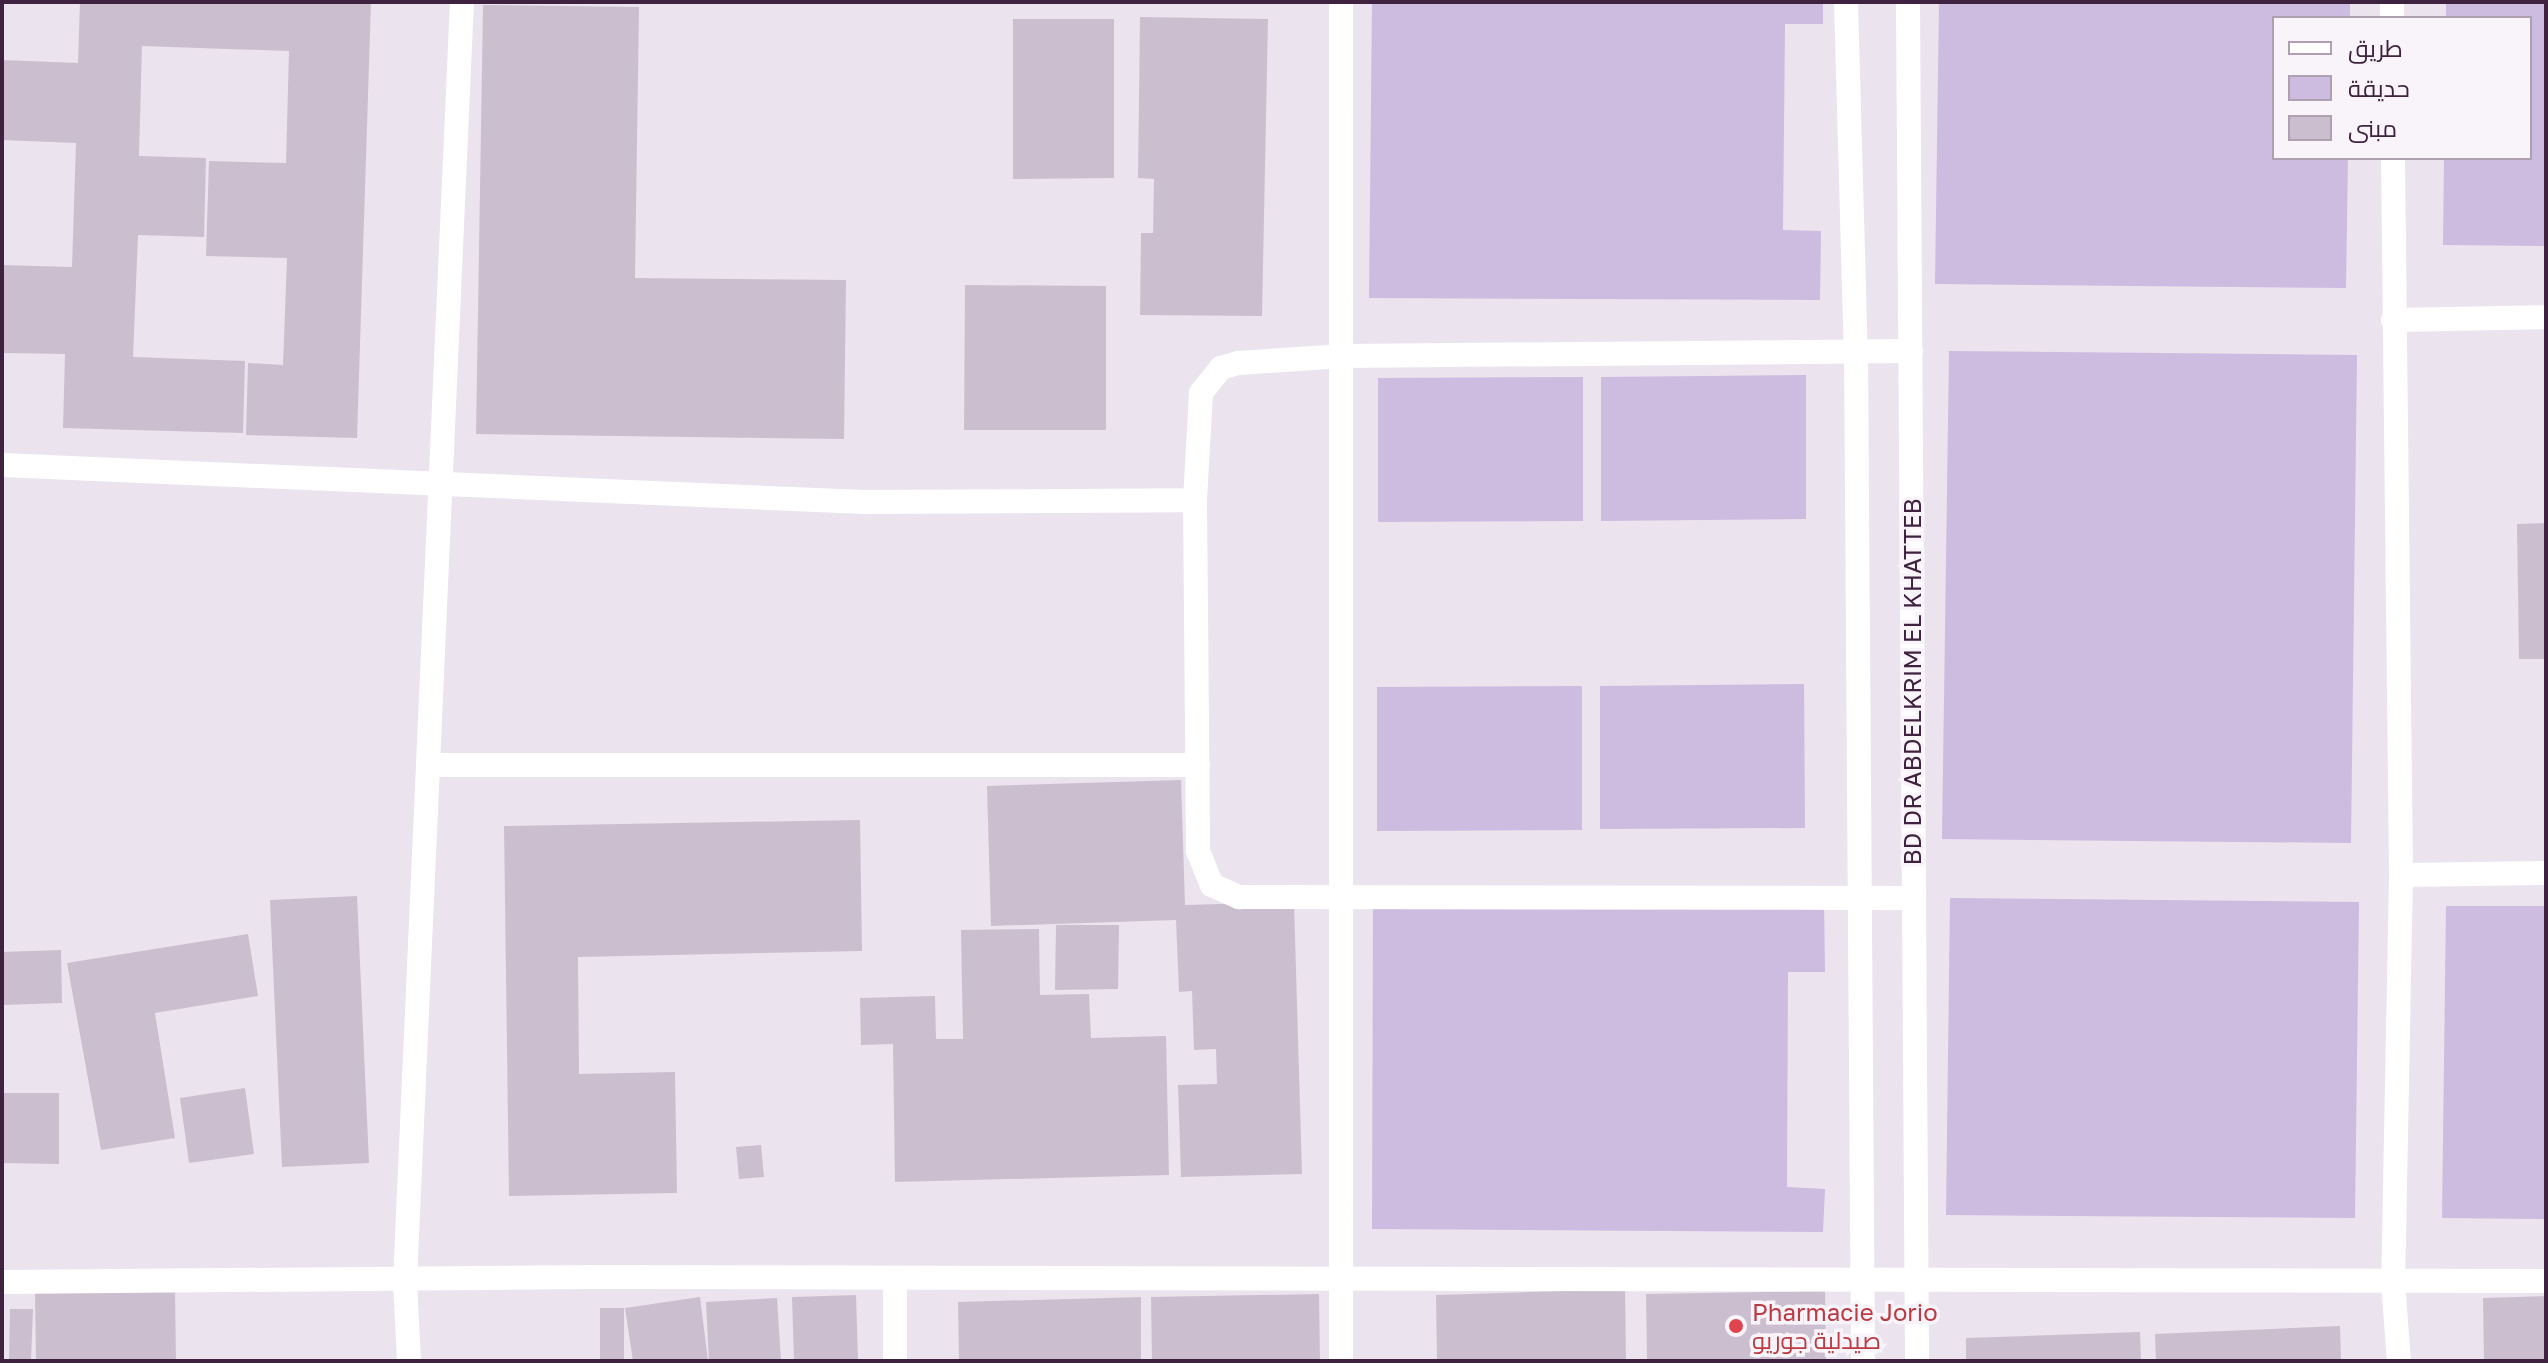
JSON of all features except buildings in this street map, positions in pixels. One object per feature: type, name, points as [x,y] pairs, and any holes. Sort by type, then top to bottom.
[{"type":"street","points":[[409,1361],[405,1281],[437,481],[462,2]]},
{"type":"street","points":[[1341,2],[1341,1361]]},
{"type":"street","points":[[1846,2],[1856,354],[1863,1361]]},
{"type":"street","name":"BD DR ABDELKRIM EL KHATTEB","points":[[1908,2],[1917,1361]]},
{"type":"street","points":[[2393,160],[2401,875],[2393,1282],[2399,1361]]},
{"type":"street","points":[[2393,320],[2546,317]]},
{"type":"street","points":[[1911,351],[1856,354],[1343,356],[1238,363],[1210,378],[1196,418],[1195,500],[1198,851],[1212,885],[1239,897],[1341,899],[1913,898]]},
{"type":"street","points":[[2,465],[437,481],[864,502],[1195,500]]},
{"type":"street","points":[[428,765],[1198,765]]},
{"type":"street","points":[[2401,875],[2546,873]]},
{"type":"street","points":[[2,1282],[1339,1279],[1863,1283],[2546,1281]]},
{"type":"street","points":[[895,1281],[895,1361]]},
{"type":"green space","points":[[1372,2],[1823,2],[1823,24],[1785,24],[1783,230],[1821,231],[1820,300],[1369,298]]},
{"type":"green space","points":[[1939,2],[2350,2],[2350,16],[2272,16],[2272,160],[2348,160],[2346,288],[1935,284]]},
{"type":"green space","points":[[2446,2],[2546,2],[2546,246],[2443,245],[2444,160],[2532,160],[2532,16],[2446,16]]},
{"type":"green space","points":[[1949,351],[2357,355],[2351,843],[1942,839]]},
{"type":"green space","points":[[1806,375],[1806,519],[1601,521],[1601,377]]},
{"type":"green space","points":[[1583,377],[1583,521],[1378,522],[1378,378]]},
{"type":"green space","points":[[1804,684],[1805,828],[1600,829],[1600,686]]},
{"type":"green space","points":[[1582,686],[1582,830],[1377,831],[1377,687]]},
{"type":"green space","points":[[1373,896],[1824,899],[1825,972],[1788,972],[1787,1187],[1825,1189],[1823,1232],[1372,1229]]},
{"type":"green space","points":[[1950,898],[2359,902],[2355,1218],[1946,1215]]},
{"type":"green space","points":[[2446,906],[2546,906],[2546,1219],[2442,1218]]},
{"type":"place","name":"Pharmacie Jorio صيدلية جوريو","points":[[1736,1326]]}]
